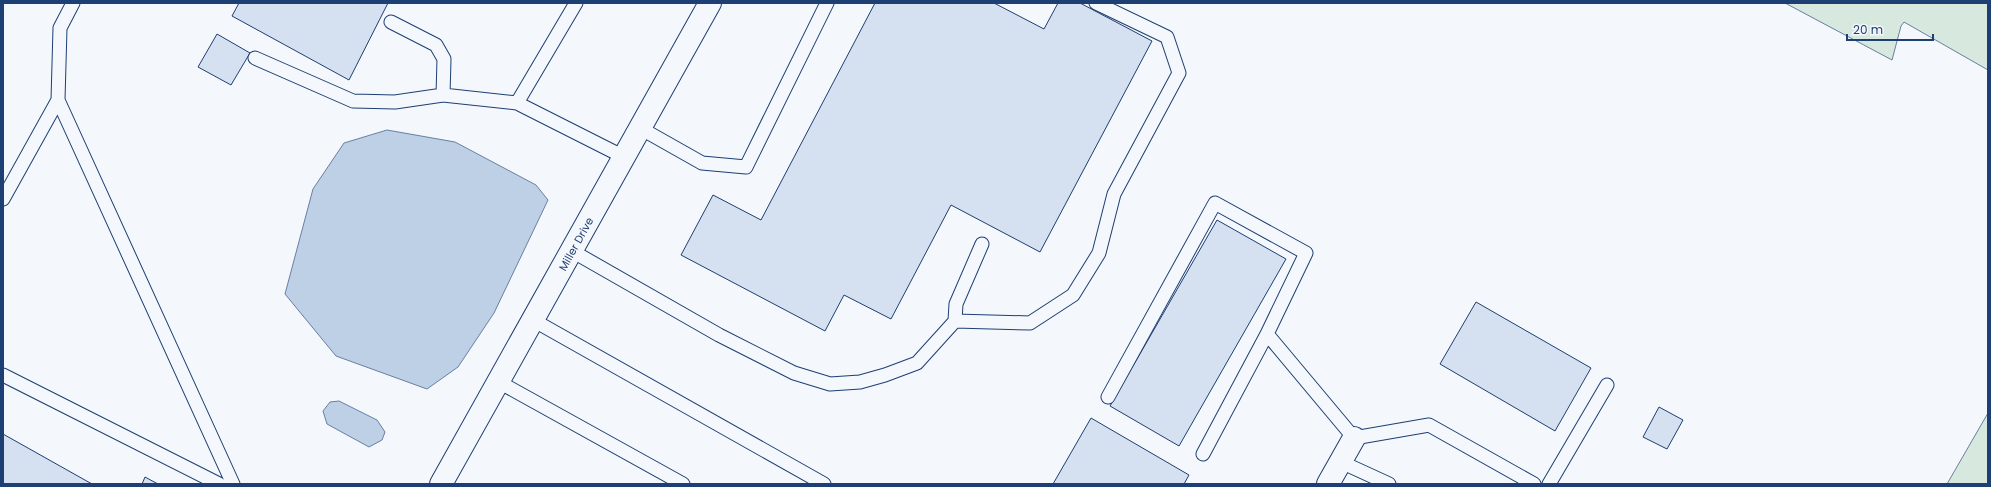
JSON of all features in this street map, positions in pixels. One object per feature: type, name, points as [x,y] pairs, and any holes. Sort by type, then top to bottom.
[{"type":"street","name":"Miller Drive","points":[[442,484],[710,3]]},
{"type":"street","points":[[1328,484],[1354,438]]},
{"type":"lane","points":[[73,3],[60,28],[58,100],[233,484]]},
{"type":"lane","points":[[517,103],[576,3]]},
{"type":"lane","points":[[640,128],[702,163],[746,166],[827,3]]},
{"type":"lane","points":[[955,321],[1030,323],[1073,295],[1099,253],[1114,194],[1179,73],[1167,37],[1096,3]]},
{"type":"lane","points":[[391,22],[436,45],[444,59],[443,94]]},
{"type":"lane","points":[[255,58],[352,100],[395,102],[443,94],[517,103],[624,157]]},
{"type":"lane","points":[[3,199],[58,100]]},
{"type":"lane","points":[[1108,397],[1215,203],[1306,254],[1267,334],[1203,454]]},
{"type":"lane","points":[[572,251],[719,335],[794,373],[830,384],[860,382],[885,375],[917,363],[955,321],[956,304],[982,244]]},
{"type":"lane","points":[[533,320],[824,484]]},
{"type":"lane","points":[[1267,334],[1354,438],[1429,425],[1534,484]]},
{"type":"lane","points":[[3,375],[219,484]]},
{"type":"lane","points":[[499,382],[683,484]]},
{"type":"lane","points":[[1549,484],[1607,385]]},
{"type":"lane","points":[[1341,462],[1389,484]]},
{"type":"shaded area","points":[[1785,3],[1988,3],[1988,70],[1904,22],[1901,26],[1892,60]]},
{"type":"shaded area","points":[[1988,413],[1988,484],[1947,484]]},
{"type":"water","points":[[387,130],[455,142],[536,185],[548,200],[494,313],[458,367],[427,389],[336,356],[285,294],[313,189],[344,143]]},
{"type":"water","points":[[339,401],[377,420],[385,432],[382,440],[369,447],[327,424],[323,411],[330,402]]},
{"type":"building","points":[[239,3],[388,3],[349,80],[232,16]]},
{"type":"building","points":[[875,3],[994,3],[1044,29],[1058,3],[1080,3],[1152,41],[1040,252],[951,205],[891,319],[844,295],[825,331],[681,255],[713,195],[761,220]]},
{"type":"building","points":[[217,34],[250,53],[231,85],[198,67]]},
{"type":"building","points":[[1217,220],[1286,259],[1179,446],[1110,406]]},
{"type":"building","points":[[1476,302],[1591,368],[1555,431],[1440,364]]},
{"type":"building","points":[[1659,407],[1683,420],[1667,449],[1643,437]]},
{"type":"building","points":[[1091,418],[1189,475],[1184,484],[1053,484]]},
{"type":"building","points":[[3,434],[92,484],[3,484]]},
{"type":"building","points":[[145,477],[158,484],[142,484]]}]
